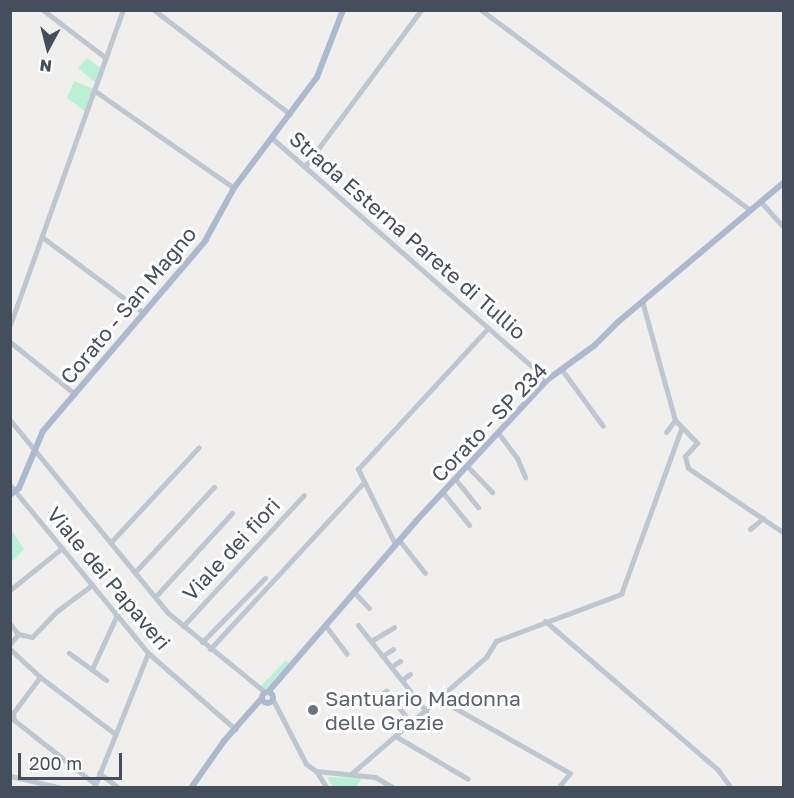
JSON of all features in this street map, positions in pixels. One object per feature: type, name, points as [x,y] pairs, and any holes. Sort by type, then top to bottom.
[{"type":"main road","name":"Corato - San Magno","points":[[13,493],[43,431],[205,242],[234,188],[273,139],[317,77],[343,10]]},
{"type":"main road","name":"Corato - SP 234","points":[[191,788],[235,729],[267,696],[397,542],[444,494],[547,380],[562,370],[783,182]]},
{"type":"street","points":[[43,10],[106,58]]},
{"type":"street","points":[[10,325],[123,10]]},
{"type":"street","points":[[154,10],[290,114]]},
{"type":"street","points":[[306,165],[421,10]]},
{"type":"street","points":[[481,10],[749,209]]},
{"type":"street","points":[[94,91],[234,188]]},
{"type":"street","name":"Strada Esterna Parete di Tullio","points":[[273,139],[306,165],[547,380]]},
{"type":"street","points":[[760,201],[783,228]]},
{"type":"street","points":[[42,237],[144,313]]},
{"type":"street","points":[[642,301],[675,420],[681,429],[697,443],[685,456],[688,468],[783,533]]},
{"type":"street","points":[[425,573],[397,542],[358,469],[489,328]]},
{"type":"street","points":[[10,342],[75,394]]},
{"type":"street","points":[[562,370],[603,426]]},
{"type":"street","points":[[10,420],[35,447],[155,597],[183,626],[267,696],[306,764],[316,771],[327,788]]},
{"type":"street","points":[[666,432],[675,420]]},
{"type":"street","points":[[351,774],[397,737],[486,657],[496,640],[624,590],[681,429]]},
{"type":"street","points":[[499,434],[517,458],[525,477]]},
{"type":"street","points":[[111,542],[199,447]]},
{"type":"street","points":[[468,467],[492,492]]},
{"type":"street","points":[[456,480],[478,507]]},
{"type":"street","points":[[210,649],[364,482]]},
{"type":"street","name":"Viale dei Papaveri","points":[[10,485],[13,493],[62,548],[148,653],[235,729]]},
{"type":"street","points":[[135,572],[214,487]]},
{"type":"street","points":[[444,494],[468,525]]},
{"type":"street","name":"Viale dei fiori","points":[[183,626],[304,495]]},
{"type":"street","points":[[155,597],[232,513]]},
{"type":"street","points":[[750,529],[763,518]]},
{"type":"street","points":[[10,590],[62,548]]},
{"type":"street","points":[[202,642],[265,578]]},
{"type":"street","points":[[10,624],[18,634],[32,637],[57,611],[92,585]]},
{"type":"street","points":[[354,592],[369,608]]},
{"type":"street","points":[[92,669],[117,615]]},
{"type":"street","points":[[545,621],[718,770],[731,788]]},
{"type":"street","points":[[326,625],[347,654]]},
{"type":"street","points":[[358,625],[426,711]]},
{"type":"street","points":[[371,641],[394,627]]},
{"type":"street","points":[[10,644],[18,634]]},
{"type":"street","points":[[10,649],[40,677],[116,734]]},
{"type":"street","points":[[382,656],[393,649]]},
{"type":"street","points":[[69,653],[106,680]]},
{"type":"street","points":[[40,677],[13,713],[14,720],[94,786],[148,653]]},
{"type":"street","points":[[391,667],[400,661]]},
{"type":"street","points":[[402,680],[410,674]]},
{"type":"street","points":[[379,696],[386,691],[411,723]]},
{"type":"street","points":[[439,699],[570,773],[558,788]]},
{"type":"street","points":[[397,737],[468,779]]},
{"type":"street","points":[[316,771],[375,777],[394,788]]},
{"type":"street","points":[[99,773],[119,788]]},
{"type":"street","points":[[10,776],[62,788]]},
{"type":"green space","points":[[87,58],[101,68],[96,83],[78,68]]},
{"type":"green space","points":[[74,81],[94,89],[86,112],[67,98]]},
{"type":"green space","points":[[10,528],[24,549],[13,561],[11,556]]},
{"type":"green space","points":[[286,660],[289,663],[264,691],[260,687]]},
{"type":"green space","points":[[327,777],[362,778],[356,787],[334,788]]},
{"type":"place","name":"Santuario Madonna delle Grazie","points":[[313,710]]}]
